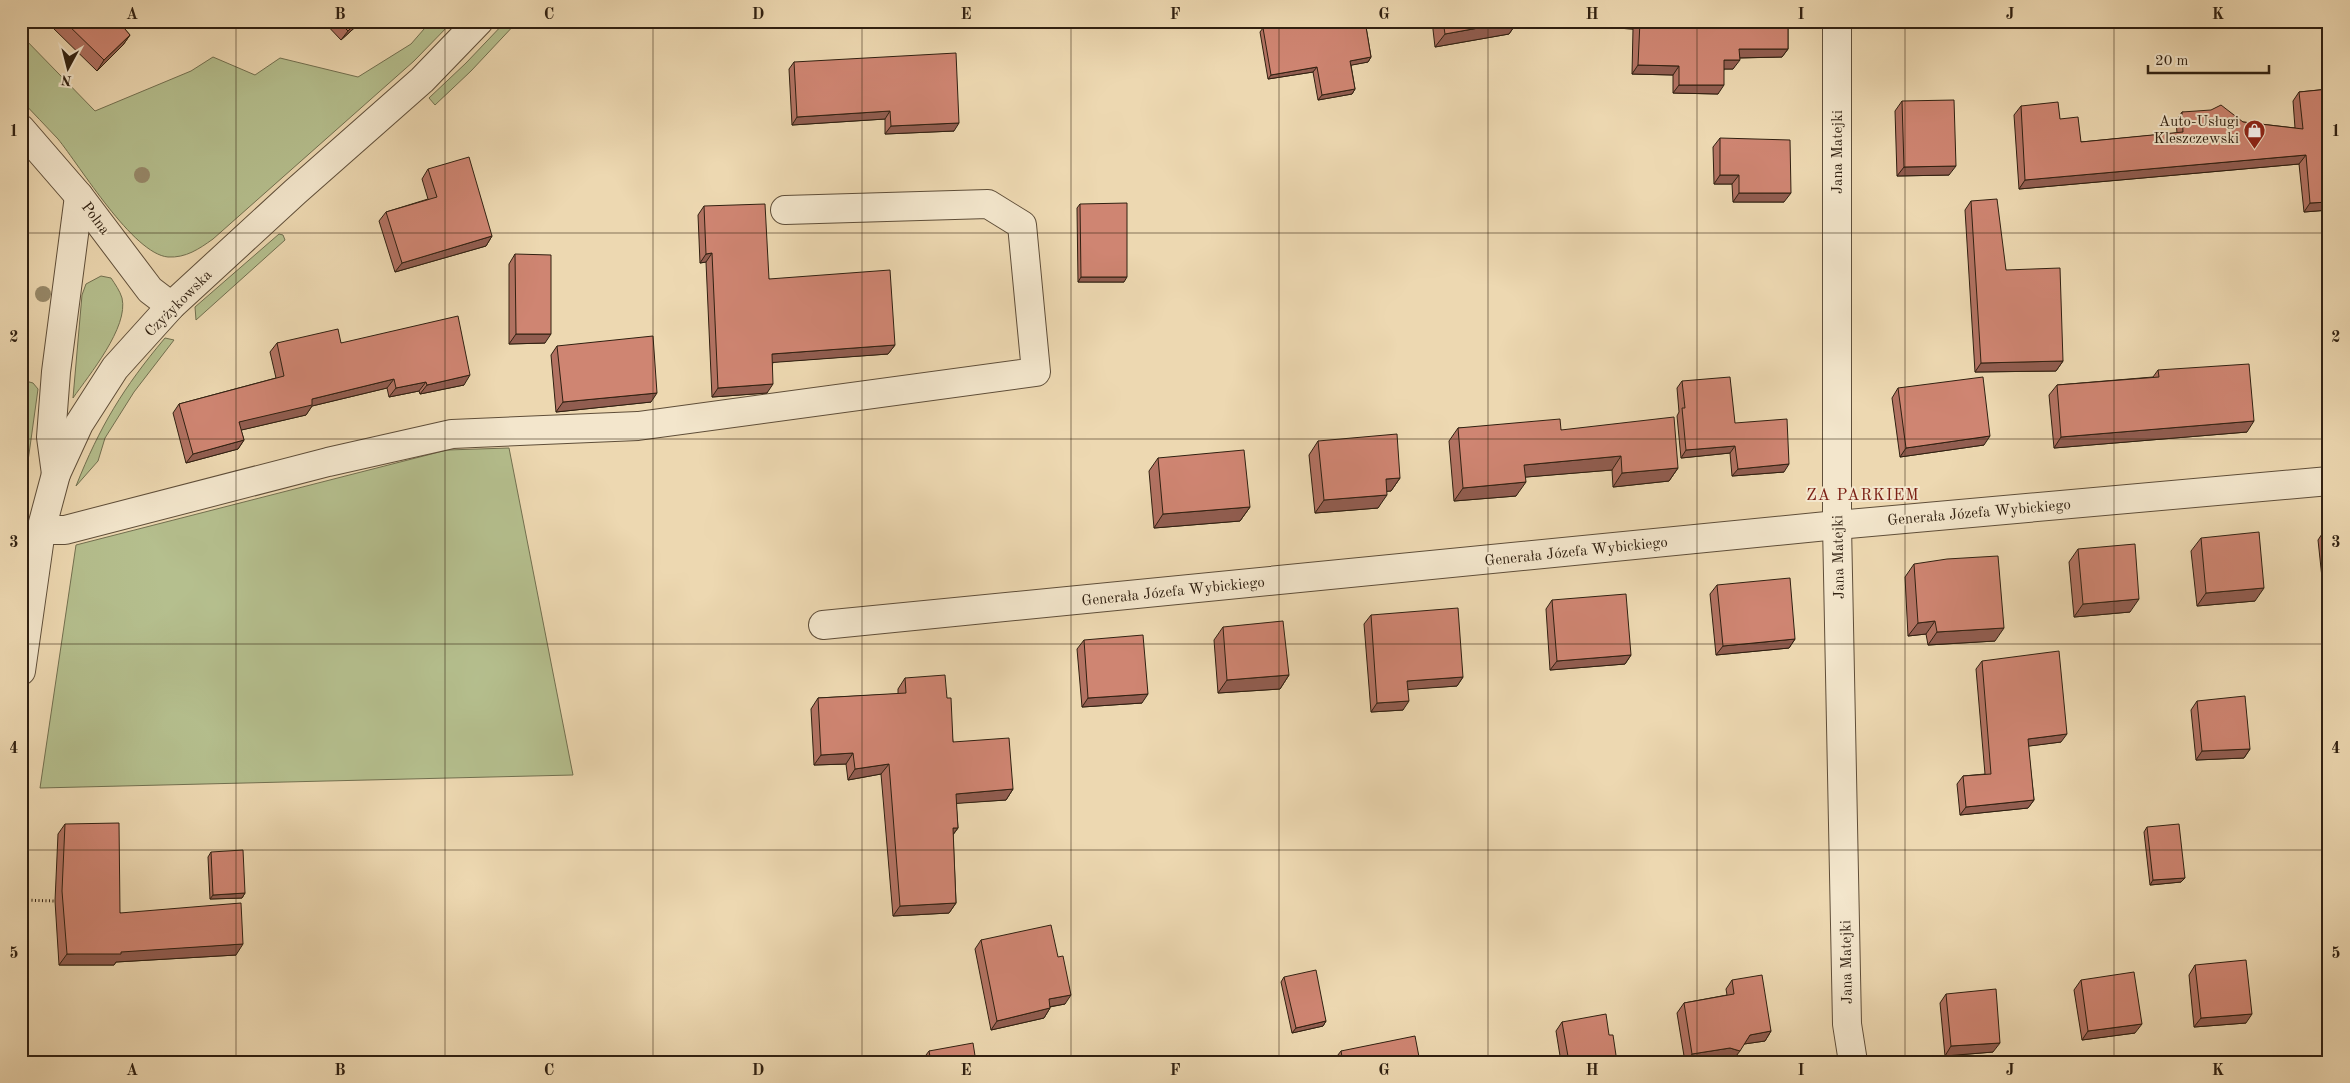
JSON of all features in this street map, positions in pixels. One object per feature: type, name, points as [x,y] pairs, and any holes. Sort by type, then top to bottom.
[{"type":"street","name":"Czyżykowska","points":[[21,671],[41,530],[56,474],[79,424],[116,368],[171,306],[295,192],[422,80],[479,21]]},
{"type":"street","name":"Jana Matejki","points":[[1837,21],[1837,525],[1847,1024],[1853,1062]]},
{"type":"street","name":"Polna","points":[[21,129],[79,196],[150,290],[171,306]]},
{"type":"street","points":[[56,474],[51,437],[56,372],[79,196]]},
{"type":"street","points":[[41,530],[65,530],[328,462],[452,434],[638,426],[1036,372],[1022,224],[988,204],[785,210]]},
{"type":"street","name":"Generała Józefa Wybickiego","points":[[823,625],[1837,525],[2329,481]]},
{"type":"path","points":[[21,900],[55,901]]},
{"type":"green space","points":[[431,21],[453,21],[414,61],[213,239],[181,256],[168,257],[154,252],[139,241],[108,207],[58,139],[21,100],[21,35],[95,111],[191,71],[213,57],[255,75],[280,58],[358,77],[411,44]]},
{"type":"green space","points":[[506,21],[518,21],[471,71],[435,105],[429,98]]},
{"type":"green space","points":[[279,234],[283,235],[285,240],[196,320],[195,307]]},
{"type":"green space","points":[[101,276],[111,278],[116,285],[122,298],[123,310],[114,336],[73,398],[82,295],[86,284]]},
{"type":"green space","points":[[165,338],[174,340],[134,392],[105,438],[98,461],[76,486],[94,445],[114,408],[150,356]]},
{"type":"green space","points":[[22,380],[33,383],[38,389],[24,490],[21,492]]},
{"type":"green space","points":[[509,448],[573,775],[40,788],[76,545],[447,450]]},
{"type":"building","points":[[64,21],[120,21],[130,35],[104,60]]},
{"type":"building","points":[[338,21],[358,21],[348,31]]},
{"type":"building","points":[[1282,21],[1365,21],[1371,57],[1350,61],[1355,89],[1322,95],[1317,67],[1271,75],[1263,28],[1283,25]]},
{"type":"building","points":[[1443,21],[1517,21],[1445,34]]},
{"type":"building","points":[[1640,21],[1788,21],[1788,49],[1739,49],[1740,60],[1724,60],[1724,85],[1679,85],[1679,66],[1638,65]]},
{"type":"building","points":[[956,53],[959,123],[891,126],[890,111],[797,117],[794,62]]},
{"type":"building","points":[[2329,89],[2329,202],[2310,203],[2306,155],[2025,180],[2021,106],[2058,102],[2060,119],[2078,117],[2081,142],[2183,132],[2182,112],[2211,110],[2221,105],[2243,122],[2303,129],[2299,92]]},
{"type":"building","points":[[1954,100],[1956,166],[1904,167],[1902,101]]},
{"type":"building","points":[[1720,138],[1790,140],[1791,193],[1739,193],[1739,175],[1720,175]]},
{"type":"building","points":[[469,157],[492,236],[402,263],[386,212],[437,197],[428,169]]},
{"type":"building","points":[[1997,199],[2006,270],[2060,268],[2063,361],[1981,363],[1971,201]]},
{"type":"building","points":[[1127,203],[1127,277],[1081,277],[1080,204]]},
{"type":"building","points":[[765,204],[769,279],[890,270],[895,345],[772,354],[773,384],[718,388],[712,253],[706,254],[704,206]]},
{"type":"building","points":[[515,254],[551,255],[551,334],[516,334]]},
{"type":"building","points":[[458,316],[470,375],[427,385],[426,382],[396,388],[394,379],[312,399],[312,405],[239,422],[244,440],[193,454],[179,404],[284,376],[277,343],[338,329],[341,343]]},
{"type":"building","points":[[653,336],[657,393],[563,402],[557,346]]},
{"type":"building","points":[[2249,364],[2254,421],[2061,437],[2057,385],[2159,377],[2158,370]]},
{"type":"building","points":[[1730,377],[1735,423],[1787,419],[1789,464],[1738,469],[1735,446],[1686,450],[1682,408],[1685,408],[1682,381]]},
{"type":"building","points":[[1983,377],[1990,436],[1906,448],[1898,388]]},
{"type":"building","points":[[1674,417],[1678,468],[1622,473],[1621,456],[1524,465],[1526,482],[1463,488],[1458,428],[1560,419],[1561,430]]},
{"type":"building","points":[[1397,434],[1400,478],[1386,479],[1387,495],[1324,500],[1318,441]]},
{"type":"building","points":[[1244,450],[1250,507],[1163,514],[1158,458]]},
{"type":"building","points":[[2329,530],[2329,570],[2324,531]]},
{"type":"building","points":[[2259,532],[2264,588],[2206,593],[2201,538]]},
{"type":"building","points":[[2135,544],[2139,599],[2083,604],[2078,549]]},
{"type":"building","points":[[1998,556],[2004,628],[1937,632],[1935,621],[1918,623],[1914,564],[1947,559]]},
{"type":"building","points":[[1790,578],[1795,639],[1723,646],[1717,585]]},
{"type":"building","points":[[1626,594],[1631,655],[1557,661],[1552,600]]},
{"type":"building","points":[[1458,608],[1463,677],[1407,681],[1409,701],[1377,703],[1371,615]]},
{"type":"building","points":[[1283,621],[1289,675],[1227,680],[1223,627]]},
{"type":"building","points":[[1143,635],[1148,694],[1088,698],[1084,640]]},
{"type":"building","points":[[2059,651],[2067,734],[2028,739],[2034,800],[1966,807],[1963,776],[1991,774],[1982,661]]},
{"type":"building","points":[[945,675],[947,698],[951,698],[953,742],[1009,738],[1013,789],[956,794],[958,828],[953,828],[956,903],[900,906],[889,764],[855,769],[853,753],[821,755],[818,698],[906,693],[905,678]]},
{"type":"building","points":[[2245,696],[2250,749],[2202,751],[2197,701]]},
{"type":"building","points":[[119,823],[120,913],[241,903],[243,944],[121,952],[121,954],[67,954],[62,891],[65,824]]},
{"type":"building","points":[[2179,824],[2185,878],[2153,880],[2147,827]]},
{"type":"building","points":[[243,850],[245,893],[213,895],[211,852]]},
{"type":"building","points":[[1051,925],[1058,957],[1063,956],[1071,995],[1049,999],[1050,1008],[997,1021],[981,940]]},
{"type":"building","points":[[2246,960],[2252,1014],[2201,1018],[2195,965]]},
{"type":"building","points":[[1316,970],[1326,1021],[1296,1028],[1284,977]]},
{"type":"building","points":[[2134,972],[2142,1024],[2088,1031],[2081,980]]},
{"type":"building","points":[[1762,975],[1771,1031],[1750,1035],[1740,1051],[1730,1048],[1692,1054],[1684,1003],[1734,994],[1732,980]]},
{"type":"building","points":[[1996,989],[2000,1043],[1951,1046],[1946,994]]},
{"type":"building","points":[[1606,1014],[1609,1035],[1613,1035],[1617,1062],[1569,1062],[1562,1022]]},
{"type":"building","points":[[1415,1036],[1420,1062],[1343,1062],[1341,1051]]},
{"type":"building","points":[[973,1043],[976,1062],[931,1062],[929,1051]]},
{"type":"place","name":"Auto-Usługi Kleszczewski","points":[[2255,149]]},
{"type":"district","name":"ZA PARKIEM","points":[[1863,494]]}]
